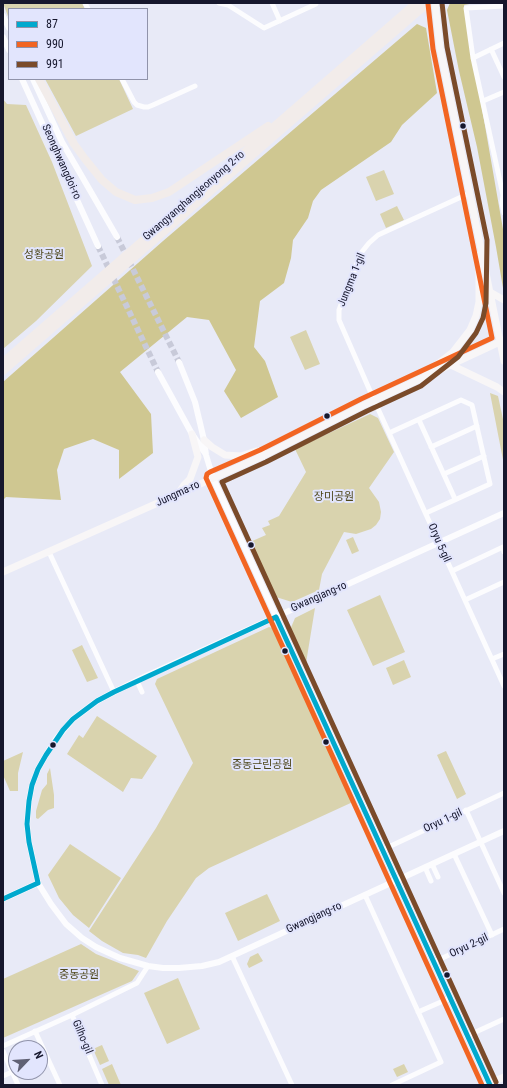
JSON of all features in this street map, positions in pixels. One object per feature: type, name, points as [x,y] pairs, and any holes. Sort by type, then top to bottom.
[{"type":"highway","name":"Gwangyanghangjeonyong 2-ro","points":[[3,362],[416,3]]},
{"type":"highway","name":"Gwangyanghangjeonyong 2-ro","points":[[3,371],[428,3]]},
{"type":"highway","points":[[40,80],[74,144],[85,159],[102,180],[116,192],[136,200],[152,198],[169,192],[297,107]]},
{"type":"main road","points":[[435,3],[440,48],[490,292],[502,341],[504,361]]},
{"type":"main road","points":[[417,380],[452,352],[470,330],[476,316],[479,302],[480,241]]},
{"type":"main road","points":[[490,292],[504,300]]},
{"type":"main road","name":"Jungma-ro","points":[[3,572],[267,454],[374,400],[502,341]]},
{"type":"main road","points":[[451,365],[497,387],[504,392]]},
{"type":"main road","points":[[178,494],[190,479],[198,457],[192,434]]},
{"type":"main road","points":[[204,440],[225,455],[241,456],[256,450],[267,454]]},
{"type":"main road","points":[[488,1084],[504,1077]]},
{"type":"street","points":[[219,3],[227,4],[264,28],[316,4]]},
{"type":"street","points":[[272,3],[280,21]]},
{"type":"street","points":[[504,6],[466,8],[473,58],[503,194],[502,203],[504,212]]},
{"type":"street","points":[[3,16],[8,26]]},
{"type":"street","points":[[3,37],[8,48]]},
{"type":"street","points":[[473,58],[504,43]]},
{"type":"street","points":[[491,49],[504,77]]},
{"type":"street","name":"Seonghwangdoi-ro","points":[[22,80],[98,246]]},
{"type":"street","name":"Seonghwangdoi-ro","points":[[33,80],[62,142],[117,237]]},
{"type":"street","points":[[123,80],[134,102],[137,105],[144,107],[153,105],[195,86]]},
{"type":"street","points":[[483,101],[504,92]]},
{"type":"street","name":"Jungma 1-gil","points":[[374,400],[339,320],[339,310],[361,253],[378,235],[470,193]]},
{"type":"street","points":[[179,362],[195,402],[206,454],[213,478],[434,962],[488,1084]]},
{"type":"street","points":[[158,372],[192,434],[206,454]]},
{"type":"street","name":"Oryu 5-gil","points":[[374,400],[504,686]]},
{"type":"street","points":[[389,433],[461,400],[472,405],[490,484],[426,513]]},
{"type":"street","points":[[419,420],[455,499]]},
{"type":"street","points":[[431,447],[477,426]]},
{"type":"street","points":[[444,474],[484,456]]},
{"type":"street","name":"Gwangjang-ro","points":[[504,513],[137,681],[98,701],[73,719],[56,739],[38,769],[32,785],[27,824],[29,842],[38,883],[66,924],[82,938],[96,947],[120,958],[148,966],[163,968],[202,966],[219,962],[504,831]]},
{"type":"street","points":[[452,571],[503,548],[504,552]]},
{"type":"street","points":[[50,552],[114,692]]},
{"type":"street","points":[[465,600],[504,582]]},
{"type":"street","points":[[492,659],[504,654]]},
{"type":"street","points":[[137,681],[142,692]]},
{"type":"street","name":"Oryu 1-gil","points":[[382,850],[504,793]]},
{"type":"street","points":[[466,810],[504,893]]},
{"type":"street","points":[[454,854],[492,935]]},
{"type":"street","points":[[432,864],[438,877]]},
{"type":"street","points":[[425,867],[431,881]]},
{"type":"street","points":[[3,899],[38,883]]},
{"type":"street","points":[[365,895],[441,1062],[392,1085]]},
{"type":"street","name":"Oryu 2-gil","points":[[434,962],[504,929]]},
{"type":"street","points":[[232,956],[292,1085]]},
{"type":"street","points":[[72,1015],[137,983],[148,966]]},
{"type":"street","points":[[418,1012],[450,998]]},
{"type":"street","name":"Gilho-gil","points":[[3,1046],[72,1015],[102,1085]]},
{"type":"street","points":[[467,1036],[504,1019]]},
{"type":"street","points":[[35,1031],[60,1085]]},
{"type":"street","points":[[3,1051],[8,1063]]},
{"type":"green space","points":[[3,3],[82,3],[84,8],[8,8],[8,16]]},
{"type":"green space","points":[[46,80],[119,80],[133,109],[76,136]]},
{"type":"green space","name":"성황공원","points":[[3,99],[7,104],[26,105],[52,162],[92,266],[36,321],[3,349]]},
{"type":"green space","points":[[384,170],[394,194],[376,201],[366,177]]},
{"type":"green space","points":[[397,206],[404,220],[386,228],[380,214]]},
{"type":"green space","points":[[306,330],[320,364],[305,370],[290,337]]},
{"type":"green space","points":[[490,393],[498,396],[504,424],[504,465]]},
{"type":"green space","name":"장미공원","points":[[370,414],[378,418],[394,452],[369,488],[379,502],[381,512],[380,519],[371,529],[356,534],[344,532],[322,574],[319,590],[292,602],[276,597],[250,542],[266,535],[262,528],[270,525],[268,521],[279,516],[306,472],[295,449]]},
{"type":"green space","points":[[353,537],[359,551],[352,554],[346,540]]},
{"type":"green space","points":[[380,595],[405,652],[373,666],[347,610]]},
{"type":"green space","points":[[315,608],[306,665],[290,630],[295,618]]},
{"type":"green space","name":"중동근린공원","points":[[269,627],[276,629],[355,801],[209,868],[196,878],[167,921],[146,958],[138,955],[123,953],[102,941],[89,931],[156,828],[193,763],[155,684],[157,679]]},
{"type":"green space","points":[[82,645],[98,678],[87,682],[72,650]]},
{"type":"green space","points":[[404,660],[411,677],[393,685],[386,668]]},
{"type":"green space","points":[[97,716],[157,756],[142,779],[131,778],[123,792],[67,754],[79,735],[83,738]]},
{"type":"green space","points":[[446,751],[466,794],[457,799],[437,755]]},
{"type":"green space","points":[[23,752],[18,773],[18,791],[10,791],[3,775],[3,761]]},
{"type":"green space","points":[[50,768],[54,795],[54,808],[48,810],[38,819],[36,818],[36,811],[42,790],[47,784],[47,774]]},
{"type":"green space","points":[[70,844],[121,878],[89,928],[73,915],[59,898],[48,875]]},
{"type":"green space","points":[[267,894],[280,921],[238,941],[225,913]]},
{"type":"green space","name":"중동공원","points":[[81,944],[96,954],[139,971],[132,981],[3,1038],[3,979]]},
{"type":"green space","points":[[258,953],[263,961],[249,968],[247,964],[250,957]]},
{"type":"green space","points":[[178,978],[200,1029],[167,1044],[144,993]]},
{"type":"green space","points":[[102,1045],[109,1061],[100,1065],[93,1049]]},
{"type":"green space","points":[[112,1064],[121,1085],[109,1085],[102,1069]]},
{"type":"green space","points":[[404,1064],[408,1072],[397,1077],[393,1069]]},
{"type":"shaded area","points":[[450,3],[475,3],[464,5],[504,235],[504,289],[477,147],[459,71],[447,10]]},
{"type":"shaded area","points":[[417,24],[426,28],[437,93],[402,125],[391,142],[321,190],[313,201],[308,218],[293,240],[291,258],[284,283],[260,301],[254,347],[265,361],[278,397],[241,418],[224,391],[236,370],[209,320],[187,317],[120,372],[151,414],[153,453],[119,479],[119,450],[93,439],[64,449],[57,470],[61,500],[6,497],[3,500],[3,382],[163,241]]},
{"type":"tunnel","points":[[117,237],[179,362]]},
{"type":"tunnel","points":[[98,246],[158,372]]},
{"type":"transit line","name":"991","points":[[442,3],[447,47],[487,240],[486,303],[483,318],[476,333],[458,357],[421,386],[222,482],[496,1082]]},
{"type":"transit line","name":"990","points":[[428,4],[433,49],[492,338],[361,399],[260,450],[210,472],[207,474],[206,478],[482,1085]]},
{"type":"transit line","name":"87","points":[[276,617],[490,1085]]},
{"type":"transit line","name":"87","points":[[38,883],[29,842],[27,824],[29,801],[32,785],[38,769],[63,730],[73,719],[97,701],[276,617]]},
{"type":"transit line","name":"87","points":[[3,899],[38,883]]}]
